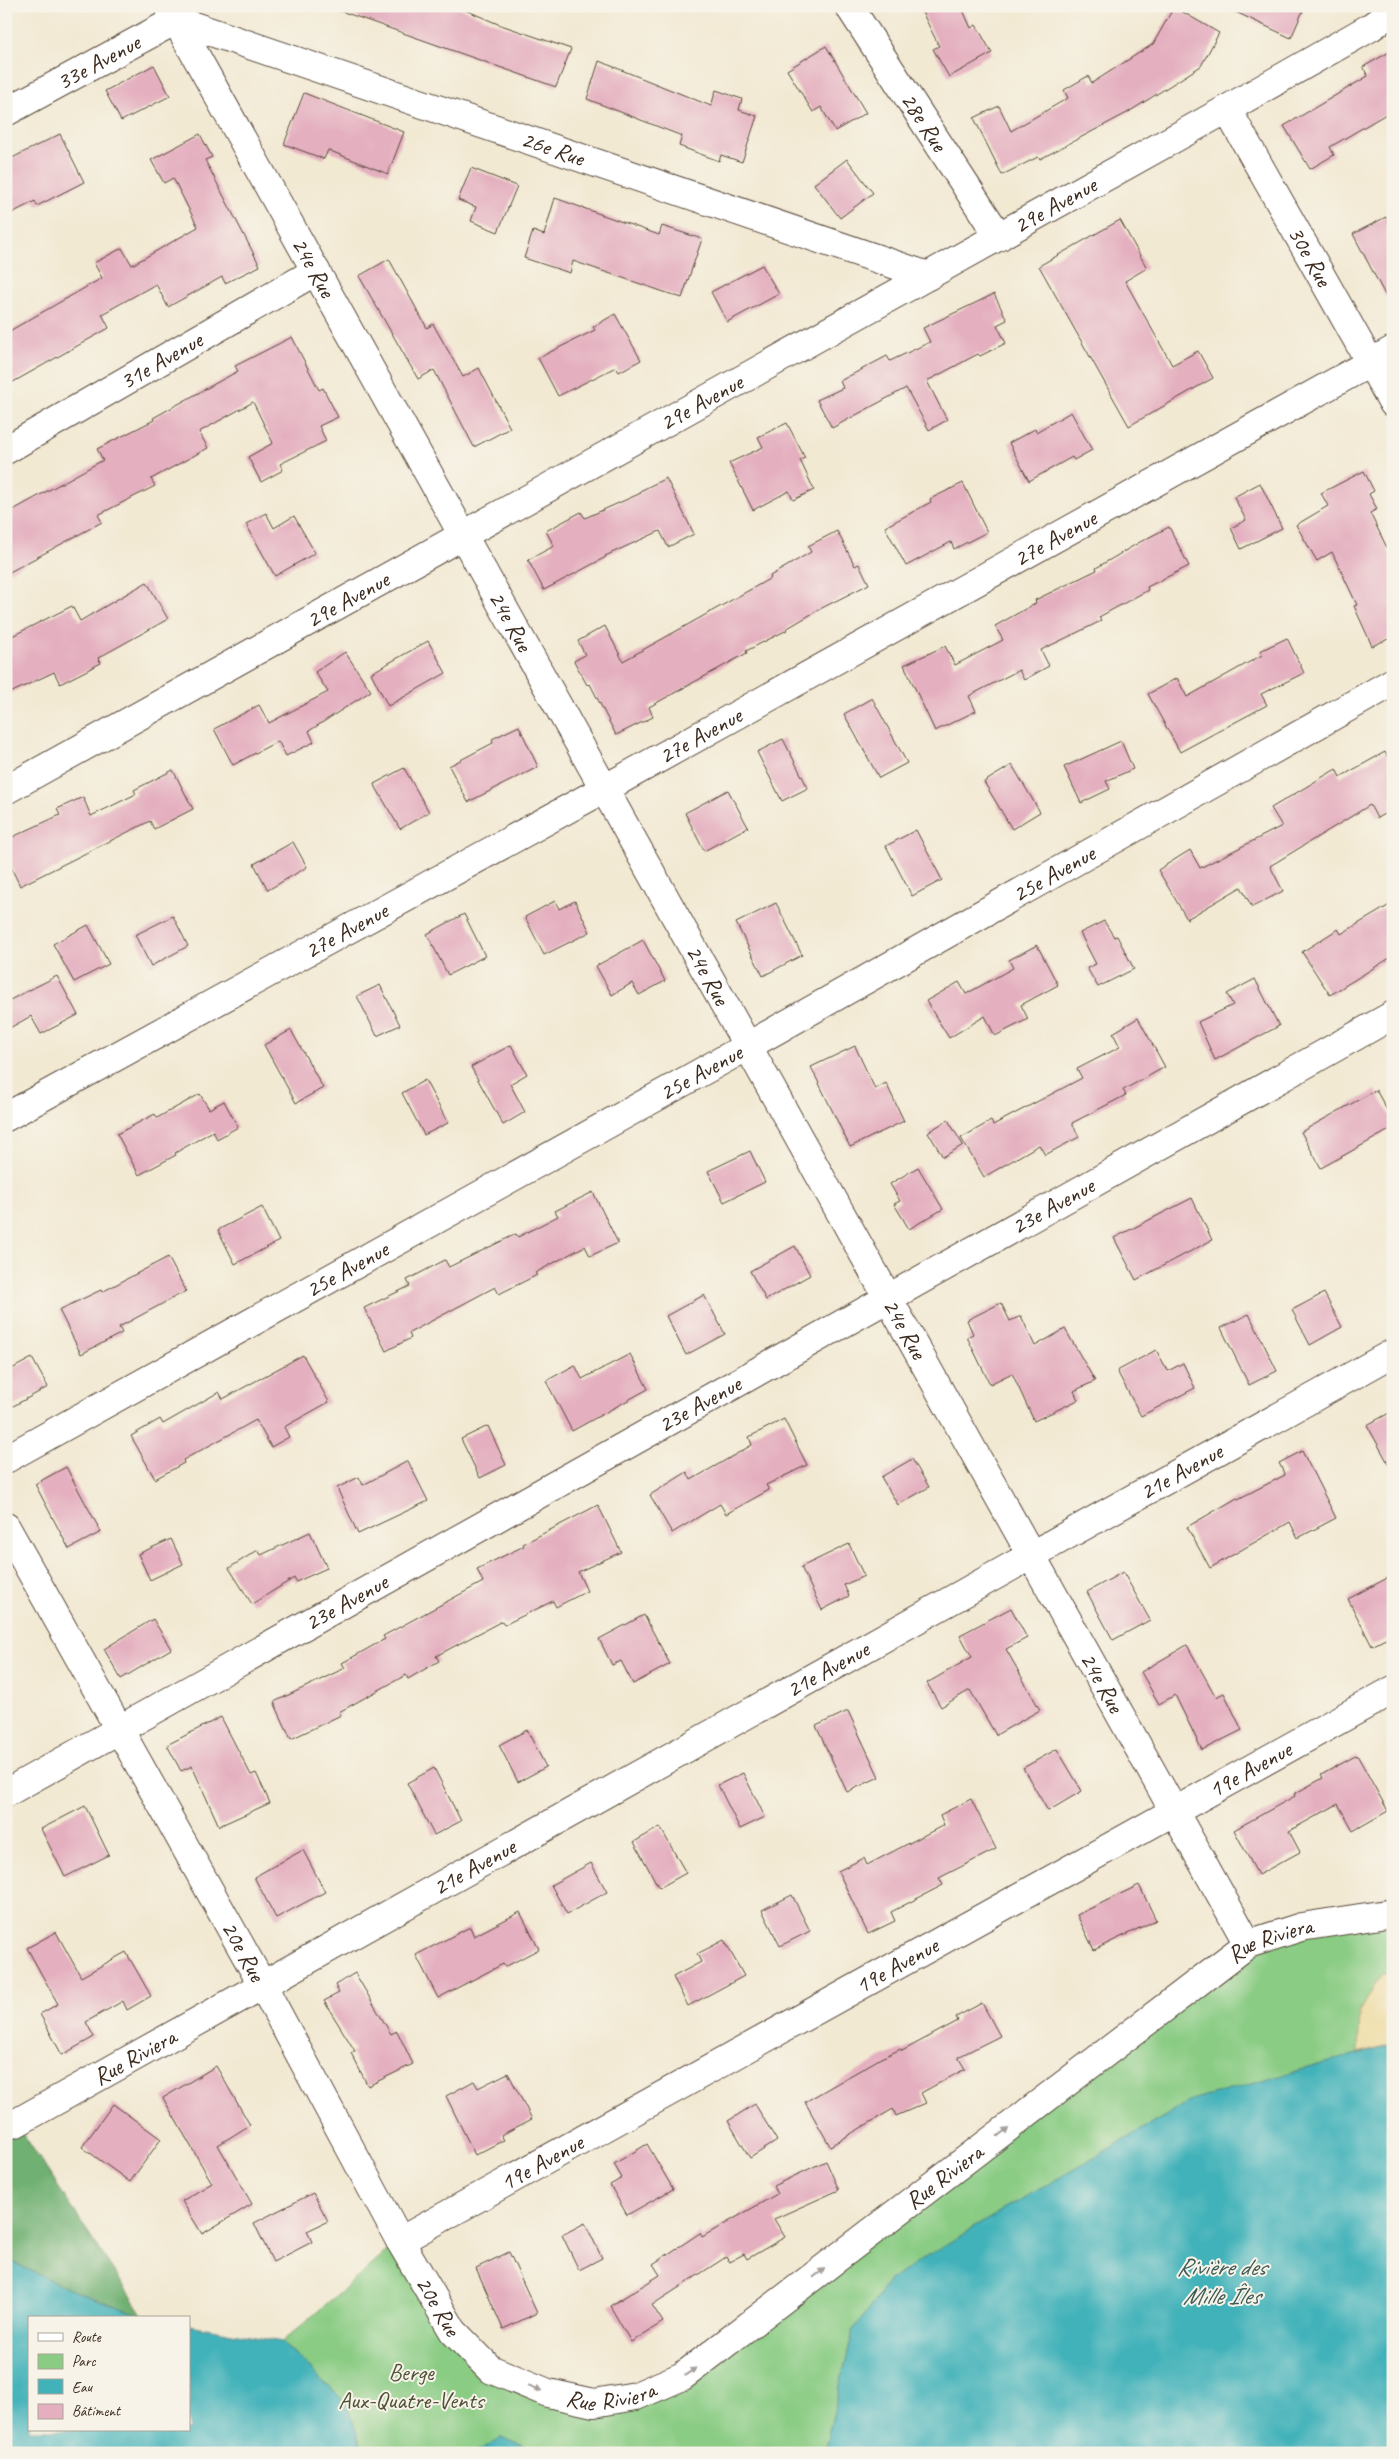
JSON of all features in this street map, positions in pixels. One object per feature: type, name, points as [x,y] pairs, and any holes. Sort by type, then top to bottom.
[{"type":"street","name":"28e Rue","points":[[850,6],[999,237]]},
{"type":"street","name":"29e Avenue","points":[[6,790],[1227,109],[1371,27],[1393,10]]},
{"type":"street","name":"33e Avenue","points":[[6,112],[176,11]]},
{"type":"street","name":"24e Rue","points":[[176,11],[316,271],[1248,1944]]},
{"type":"street","name":"26e Rue","points":[[176,11],[928,276]]},
{"type":"street","name":"30e Rue","points":[[1227,109],[1381,356],[1393,402]]},
{"type":"street","name":"31e Avenue","points":[[6,450],[316,271]]},
{"type":"street","name":"27e Avenue","points":[[6,1117],[604,789],[1381,356]]},
{"type":"street","name":"25e Avenue","points":[[6,1459],[748,1046],[1393,682]]},
{"type":"street","name":"23e Avenue","points":[[6,1794],[1393,1014]]},
{"type":"street","name":"21e Avenue","points":[[263,1986],[1393,1353]]},
{"type":"street","name":"20e Rue","points":[[6,1527],[263,1986],[400,2241],[453,2331],[490,2368]]},
{"type":"street","name":"19e Avenue","points":[[400,2241],[1393,1690]]},
{"type":"street","name":"Rue Riviera","points":[[490,2368],[548,2393],[594,2402],[636,2396],[683,2376],[1248,1944],[1301,1927],[1393,1913]]},
{"type":"street","name":"Rue Riviera","points":[[6,2125],[16,2123],[263,1986]]},
{"type":"green space","name":"Berge Aux-Quatre-Vents","points":[[1393,1917],[1393,2044],[1191,2101],[961,2235],[890,2280],[853,2331],[824,2453],[539,2453],[501,2438],[474,2453],[364,2453],[346,2403],[282,2342],[400,2241],[453,2331],[548,2393],[636,2396],[1254,1941]]},
{"type":"green space","points":[[16,2123],[143,2316],[69,2289],[6,2259],[6,2125]]},
{"type":"sand","points":[[1393,1971],[1393,2044],[1358,2053],[1360,2012],[1382,1973]]},
{"type":"water","name":"Rivière des Mille Îles","points":[[1393,2044],[1393,2453],[824,2453],[853,2331],[890,2280],[961,2235],[1191,2101]]},
{"type":"water","points":[[6,2259],[69,2289],[143,2316],[28,2316],[28,2432],[190,2432],[190,2325],[282,2342],[346,2403],[364,2453],[6,2453]]},
{"type":"water","points":[[501,2438],[539,2453],[474,2453]]},
{"type":"building","points":[[335,6],[456,6],[498,24],[571,49],[556,87],[335,9]]},
{"type":"building","points":[[919,6],[961,6],[971,28],[976,25],[992,53],[949,77],[933,49],[939,46]]},
{"type":"building","points":[[1223,6],[1305,6],[1291,38]]},
{"type":"building","points":[[1174,7],[1219,33],[1201,66],[1127,113],[1040,159],[1038,157],[1002,175],[974,118],[999,106],[1011,131],[1068,98],[1064,90],[1088,76],[1092,83],[1153,44]]},
{"type":"building","points":[[826,46],[866,113],[835,131],[821,107],[813,112],[787,70]]},
{"type":"building","points":[[1393,50],[1393,110],[1330,147],[1334,155],[1310,169],[1284,126],[1368,76],[1363,67]]},
{"type":"building","points":[[599,61],[711,106],[716,90],[742,99],[739,110],[757,116],[742,162],[721,155],[719,161],[679,146],[682,136],[587,99]]},
{"type":"building","points":[[154,65],[170,96],[121,121],[105,91]]},
{"type":"building","points":[[304,93],[404,132],[388,174],[328,150],[324,159],[284,144]]},
{"type":"building","points":[[60,134],[84,182],[37,206],[35,201],[6,216],[6,161]]},
{"type":"building","points":[[200,134],[212,157],[205,160],[260,266],[225,283],[222,277],[168,307],[156,284],[102,314],[109,328],[6,386],[6,333],[102,278],[94,263],[122,248],[132,265],[198,227],[173,178],[164,183],[151,160]]},
{"type":"building","points":[[847,159],[873,193],[840,218],[814,184]]},
{"type":"building","points":[[471,168],[517,186],[498,232],[471,221],[476,207],[458,200]]},
{"type":"building","points":[[555,198],[659,235],[662,226],[702,239],[682,298],[573,261],[570,273],[524,258],[533,231],[544,235]]},
{"type":"building","points":[[1386,217],[1393,230],[1393,310],[1353,234]]},
{"type":"building","points":[[1120,220],[1147,268],[1125,281],[1172,365],[1198,351],[1213,378],[1129,426],[1039,266]]},
{"type":"building","points":[[389,259],[427,328],[433,324],[463,377],[479,368],[510,428],[474,447],[434,370],[418,379],[359,276]]},
{"type":"building","points":[[762,265],[779,294],[727,322],[711,292]]},
{"type":"building","points":[[994,294],[1007,320],[997,325],[1006,343],[980,356],[978,354],[927,381],[947,420],[929,430],[906,388],[832,428],[817,400],[843,388],[840,381],[887,356],[890,361],[930,342],[923,328]]},
{"type":"building","points":[[615,314],[641,360],[619,372],[616,367],[558,396],[538,358],[595,330],[593,327]]},
{"type":"building","points":[[292,337],[319,390],[323,388],[338,417],[319,426],[326,441],[280,464],[283,470],[261,482],[248,457],[273,443],[253,402],[199,432],[208,448],[151,479],[155,486],[98,515],[102,522],[6,574],[6,514],[103,460],[97,449],[154,420],[153,418],[238,371],[235,366]]},
{"type":"building","points":[[1071,412],[1092,450],[1074,460],[1072,457],[1029,481],[1009,443],[1035,429],[1036,432]]},
{"type":"building","points":[[787,423],[805,458],[800,460],[814,490],[793,500],[789,491],[753,510],[729,463],[763,447],[758,437]]},
{"type":"building","points":[[1364,471],[1374,491],[1369,494],[1377,509],[1370,513],[1393,560],[1393,637],[1372,646],[1354,606],[1357,605],[1332,552],[1317,561],[1296,525],[1328,506],[1321,493]]},
{"type":"building","points":[[666,478],[694,534],[668,547],[660,531],[605,556],[544,590],[528,560],[554,546],[546,531],[581,512],[585,518],[641,493],[640,491]]},
{"type":"building","points":[[963,483],[987,532],[954,549],[951,542],[906,566],[885,527],[931,502],[930,499]]},
{"type":"building","points":[[1260,483],[1282,528],[1241,549],[1231,528],[1246,520],[1234,497]]},
{"type":"building","points":[[266,513],[274,528],[294,516],[315,553],[275,576],[246,524]]},
{"type":"building","points":[[1169,527],[1189,566],[1147,587],[1148,590],[1099,617],[1101,621],[1041,650],[1049,666],[1024,680],[1019,670],[969,696],[976,711],[935,731],[904,665],[945,646],[955,665],[1003,640],[995,626],[1036,603],[1035,600],[1097,570],[1096,568]]},
{"type":"building","points":[[837,531],[855,566],[859,564],[869,584],[820,609],[787,630],[746,651],[747,653],[649,707],[653,717],[616,735],[590,684],[587,685],[574,661],[585,655],[578,641],[605,626],[623,661],[771,578],[770,576],[811,552],[808,546]]},
{"type":"building","points":[[147,582],[168,619],[98,658],[101,663],[60,684],[54,672],[6,695],[6,639],[72,606],[80,621]]},
{"type":"building","points":[[1287,638],[1304,673],[1261,694],[1267,705],[1180,752],[1148,694],[1177,678],[1187,697],[1262,655],[1260,651]]},
{"type":"building","points":[[428,641],[446,673],[388,706],[371,673]]},
{"type":"building","points":[[345,652],[371,691],[309,731],[314,742],[286,756],[278,741],[233,765],[214,729],[259,705],[269,723],[328,692],[315,672]]},
{"type":"building","points":[[872,698],[907,763],[879,778],[844,714]]},
{"type":"building","points":[[519,726],[538,767],[468,802],[449,766],[493,743],[492,739]]},
{"type":"building","points":[[783,739],[808,788],[782,801],[757,752]]},
{"type":"building","points":[[1121,741],[1133,769],[1106,781],[1110,789],[1081,803],[1064,767]]},
{"type":"building","points":[[1385,752],[1393,766],[1393,809],[1377,818],[1370,805],[1270,866],[1283,891],[1252,907],[1241,887],[1187,919],[1158,870],[1190,850],[1200,868],[1282,826],[1271,808],[1336,769],[1340,777]]},
{"type":"building","points":[[1012,765],[1040,812],[1012,829],[984,782]]},
{"type":"building","points":[[404,768],[429,812],[400,829],[374,784]]},
{"type":"building","points":[[173,770],[193,809],[154,829],[150,821],[20,886],[6,857],[6,840],[60,815],[57,809],[83,797],[91,816],[136,794],[134,790]]},
{"type":"building","points":[[728,790],[748,827],[704,851],[685,813]]},
{"type":"building","points":[[916,830],[942,880],[912,896],[886,846]]},
{"type":"building","points":[[293,842],[307,867],[268,890],[254,864]]},
{"type":"building","points":[[555,901],[559,909],[575,901],[590,932],[544,955],[525,917]]},
{"type":"building","points":[[776,903],[802,955],[763,976],[736,923]]},
{"type":"building","points":[[1393,903],[1393,956],[1330,995],[1302,952],[1338,929],[1341,934]]},
{"type":"building","points":[[464,914],[485,956],[448,975],[427,934]]},
{"type":"building","points":[[173,916],[188,946],[151,966],[135,935]]},
{"type":"building","points":[[1104,921],[1114,937],[1117,936],[1134,969],[1098,987],[1087,968],[1096,964],[1080,933]]},
{"type":"building","points":[[88,925],[109,964],[74,982],[53,944]]},
{"type":"building","points":[[643,940],[665,981],[639,995],[632,983],[612,995],[596,966]]},
{"type":"building","points":[[1037,945],[1058,985],[1021,1005],[1028,1019],[995,1036],[985,1016],[949,1038],[926,1001],[959,982],[966,994],[1013,968],[1009,960]]},
{"type":"building","points":[[57,976],[78,1015],[41,1034],[31,1016],[6,1030],[6,1002]]},
{"type":"building","points":[[1255,979],[1279,1026],[1215,1060],[1198,1022],[1233,1005],[1227,994]]},
{"type":"building","points":[[380,985],[400,1025],[377,1036],[357,996]]},
{"type":"building","points":[[1138,1018],[1165,1067],[1123,1090],[1126,1095],[1072,1123],[1079,1137],[1045,1155],[1039,1145],[984,1177],[961,1138],[991,1121],[993,1125],[1082,1078],[1077,1069],[1120,1047],[1113,1033]]},
{"type":"building","points":[[291,1030],[323,1088],[296,1103],[264,1045]]},
{"type":"building","points":[[511,1045],[527,1074],[510,1084],[525,1112],[503,1125],[471,1067]]},
{"type":"building","points":[[855,1046],[875,1089],[886,1083],[904,1121],[850,1147],[811,1067]]},
{"type":"building","points":[[425,1080],[448,1123],[424,1135],[402,1093]]},
{"type":"building","points":[[1376,1090],[1393,1121],[1393,1128],[1321,1168],[1301,1132]]},
{"type":"building","points":[[200,1094],[209,1109],[224,1101],[238,1127],[217,1139],[213,1131],[175,1153],[176,1155],[139,1175],[117,1134],[155,1114],[157,1118]]},
{"type":"building","points":[[948,1120],[963,1145],[943,1157],[928,1132]]},
{"type":"building","points":[[750,1151],[765,1182],[724,1202],[708,1171]]},
{"type":"building","points":[[918,1167],[943,1209],[909,1229],[894,1204],[900,1201],[890,1184]]},
{"type":"building","points":[[593,1192],[618,1243],[590,1256],[585,1246],[535,1273],[537,1275],[499,1294],[495,1287],[409,1333],[411,1338],[386,1351],[364,1308],[410,1286],[407,1280],[445,1260],[449,1267],[516,1234],[518,1237],[558,1216],[555,1211]]},
{"type":"building","points":[[1192,1198],[1212,1240],[1136,1280],[1114,1238]]},
{"type":"building","points":[[262,1207],[279,1241],[235,1264],[218,1230]]},
{"type":"building","points":[[795,1246],[810,1275],[766,1300],[750,1271]]},
{"type":"building","points":[[168,1257],[186,1291],[119,1327],[122,1333],[81,1354],[59,1310],[101,1290],[102,1292]]},
{"type":"building","points":[[1324,1293],[1342,1327],[1310,1345],[1292,1310]]},
{"type":"building","points":[[704,1295],[725,1334],[686,1355],[666,1316]]},
{"type":"building","points":[[1001,1303],[1010,1321],[1021,1316],[1035,1346],[1065,1329],[1095,1381],[1074,1391],[1078,1400],[1034,1421],[1012,1373],[990,1384],[967,1337],[973,1334],[967,1320]]},
{"type":"building","points":[[1249,1314],[1277,1371],[1249,1385],[1221,1328]]},
{"type":"building","points":[[1156,1350],[1168,1371],[1183,1363],[1195,1388],[1141,1416],[1117,1371]]},
{"type":"building","points":[[630,1354],[648,1389],[572,1431],[546,1381],[575,1365],[582,1379]]},
{"type":"building","points":[[303,1355],[329,1402],[284,1427],[289,1437],[271,1447],[256,1420],[183,1460],[184,1463],[155,1479],[131,1436],[160,1419],[163,1424],[219,1392],[223,1399]]},
{"type":"building","points":[[32,1358],[48,1387],[6,1410],[6,1372]]},
{"type":"building","points":[[1393,1411],[1393,1472],[1367,1425]]},
{"type":"building","points":[[784,1419],[807,1465],[766,1485],[769,1490],[726,1514],[720,1504],[672,1533],[650,1495],[687,1472],[691,1480],[752,1445],[749,1437]]},
{"type":"building","points":[[488,1426],[506,1465],[480,1478],[461,1439]]},
{"type":"building","points":[[1302,1451],[1336,1518],[1298,1538],[1290,1522],[1210,1568],[1187,1527],[1237,1498],[1285,1475],[1279,1463]]},
{"type":"building","points":[[912,1459],[929,1487],[898,1505],[881,1477]]},
{"type":"building","points":[[408,1461],[428,1501],[358,1534],[337,1488],[359,1477],[363,1485]]},
{"type":"building","points":[[66,1467],[101,1532],[69,1549],[35,1484]]},
{"type":"building","points":[[598,1505],[621,1552],[578,1572],[587,1591],[556,1607],[553,1601],[504,1625],[502,1621],[436,1656],[439,1661],[408,1679],[406,1675],[339,1712],[341,1715],[291,1739],[274,1702],[345,1668],[342,1663],[385,1639],[383,1636],[483,1582],[477,1569],[524,1546],[523,1544]]},
{"type":"building","points":[[310,1532],[327,1568],[296,1582],[294,1578],[252,1604],[229,1568],[258,1550],[261,1555]]},
{"type":"building","points":[[171,1539],[183,1564],[150,1580],[138,1554]]},
{"type":"building","points":[[849,1544],[864,1576],[844,1585],[849,1596],[822,1610],[801,1567]]},
{"type":"building","points":[[1123,1572],[1150,1620],[1113,1640],[1087,1592]]},
{"type":"building","points":[[1393,1575],[1393,1635],[1372,1646],[1348,1599]]},
{"type":"building","points":[[1011,1608],[1027,1638],[1006,1649],[1040,1710],[996,1735],[970,1690],[941,1707],[927,1683],[972,1657],[960,1635]]},
{"type":"building","points":[[644,1615],[670,1664],[633,1684],[621,1661],[612,1665],[599,1639]]},
{"type":"building","points":[[153,1619],[171,1649],[121,1679],[104,1649]]},
{"type":"building","points":[[1187,1645],[1216,1697],[1224,1693],[1242,1730],[1202,1750],[1175,1695],[1159,1704],[1141,1672]]},
{"type":"building","points":[[848,1711],[879,1777],[847,1792],[816,1726]]},
{"type":"building","points":[[221,1717],[251,1775],[256,1773],[270,1803],[219,1826],[192,1766],[181,1771],[167,1745]]},
{"type":"building","points":[[527,1730],[546,1767],[518,1782],[499,1745]]},
{"type":"building","points":[[1057,1749],[1082,1791],[1048,1811],[1023,1768]]},
{"type":"building","points":[[1357,1755],[1388,1811],[1353,1831],[1338,1804],[1289,1831],[1300,1852],[1258,1875],[1234,1830],[1295,1796],[1294,1794],[1323,1778],[1321,1775]]},
{"type":"building","points":[[434,1768],[461,1821],[434,1835],[407,1783]]},
{"type":"building","points":[[743,1773],[765,1817],[740,1829],[718,1785]]},
{"type":"building","points":[[971,1799],[996,1849],[939,1878],[943,1885],[891,1912],[895,1921],[868,1934],[838,1871],[864,1858],[867,1865],[944,1825],[940,1815]]},
{"type":"building","points":[[85,1806],[109,1855],[65,1877],[41,1829]]},
{"type":"building","points":[[660,1827],[686,1873],[659,1888],[634,1842]]},
{"type":"building","points":[[303,1850],[325,1892],[276,1918],[254,1877]]},
{"type":"building","points":[[591,1863],[607,1892],[567,1914],[551,1885]]},
{"type":"building","points":[[1139,1885],[1156,1920],[1094,1950],[1077,1915]]},
{"type":"building","points":[[792,1895],[810,1931],[780,1946],[762,1910]]},
{"type":"building","points":[[520,1912],[539,1949],[505,1967],[503,1964],[438,1998],[416,1955],[470,1927],[474,1936]]},
{"type":"building","points":[[56,1932],[81,1977],[126,1952],[151,1996],[127,2010],[123,2001],[86,2022],[94,2037],[62,2055],[40,2014],[58,2004],[27,1948]]},
{"type":"building","points":[[724,1940],[744,1976],[688,2006],[673,1977],[701,1962],[697,1954]]},
{"type":"building","points":[[355,1973],[391,2034],[397,2031],[413,2064],[368,2086],[351,2053],[355,2051],[324,2001],[339,1993],[335,1985]]},
{"type":"building","points":[[982,2003],[1000,2036],[958,2057],[965,2069],[921,2093],[926,2103],[896,2116],[893,2109],[830,2146],[805,2102],[881,2058],[901,2049],[902,2051],[958,2021],[956,2017]]},
{"type":"building","points":[[216,2066],[250,2125],[218,2145],[252,2204],[202,2234],[182,2201],[212,2183],[163,2098]]},
{"type":"building","points":[[508,2073],[532,2119],[501,2135],[504,2140],[475,2155],[446,2096],[474,2081],[478,2088]]},
{"type":"building","points":[[113,2104],[161,2139],[130,2182],[82,2147]]},
{"type":"building","points":[[755,2104],[777,2141],[750,2158],[728,2121]]},
{"type":"building","points":[[647,2144],[673,2189],[627,2215],[610,2185],[622,2178],[614,2164]]},
{"type":"building","points":[[826,2161],[839,2190],[774,2219],[785,2237],[747,2259],[744,2254],[729,2262],[726,2257],[652,2305],[663,2322],[631,2342],[610,2306],[660,2275],[653,2264],[700,2233],[702,2237],[777,2194],[773,2186]]},
{"type":"building","points":[[313,2193],[328,2221],[307,2231],[312,2242],[273,2262],[254,2223]]},
{"type":"building","points":[[585,2223],[602,2258],[579,2270],[562,2235]]},
{"type":"building","points":[[509,2252],[537,2313],[503,2329],[476,2268]]}]
